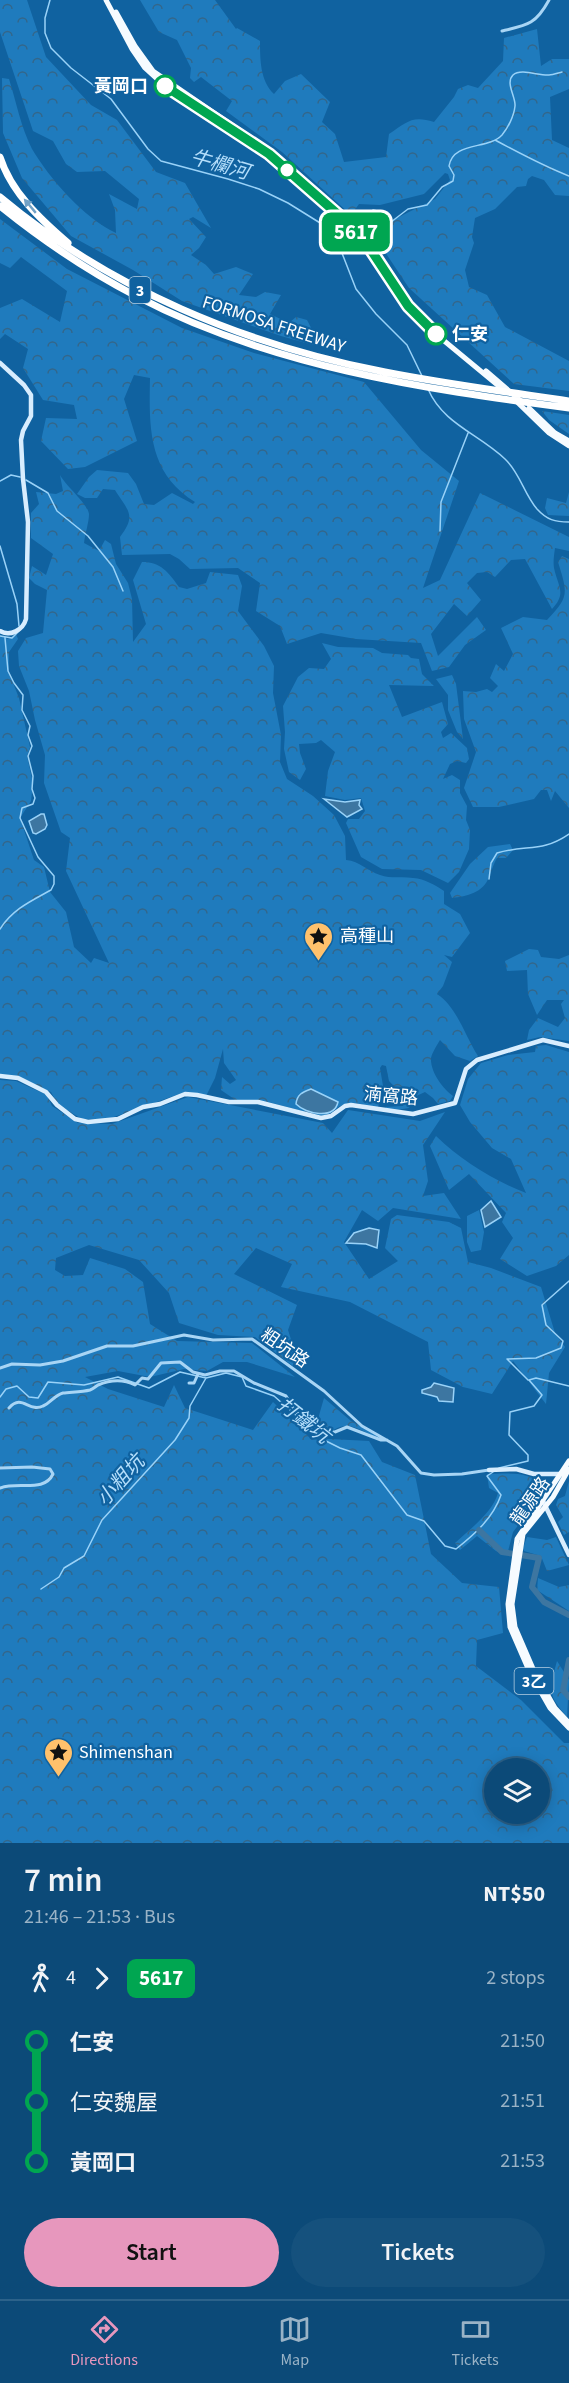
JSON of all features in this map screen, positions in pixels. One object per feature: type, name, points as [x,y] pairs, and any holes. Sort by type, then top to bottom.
[{"type":"highway","points":[[0,157],[10,179],[33,210],[88,260]]},
{"type":"highway","name":"FORMOSA FREEWAY","points":[[0,197],[58,241],[138,289],[190,313],[295,353],[383,372],[569,401]]},
{"type":"highway","name":"FORMOSA FREEWAY","points":[[0,206],[53,245],[136,296],[218,332],[419,386],[569,408]]},
{"type":"main road","points":[[108,0],[135,46],[153,71],[271,152],[357,230],[400,295],[426,324],[536,417],[549,433],[569,443]]},
{"type":"main road","name":"3乙","points":[[566,1472],[569,1461]]},
{"type":"main road","name":"龍源路","points":[[513,1627],[512,1604],[516,1554],[523,1534],[566,1472]]},
{"type":"main road","name":"3乙","points":[[513,1627],[545,1693],[569,1723]]},
{"type":"main road","name":"3乙","points":[[513,1627],[542,1695],[550,1708],[569,1728]]},
{"type":"street","points":[[502,31],[534,21],[540,16],[549,0]]},
{"type":"street","points":[[0,363],[29,391],[32,411],[21,440],[28,522],[26,619],[23,627],[12,633],[5,634],[0,631]]},
{"type":"street","name":"湳窩路","points":[[0,1076],[18,1078],[46,1092],[57,1106],[75,1119],[82,1121],[101,1122],[118,1119],[143,1107],[160,1104],[185,1094],[229,1102],[258,1102],[290,1111],[327,1117],[351,1105],[379,1111],[422,1114],[455,1103],[466,1069],[483,1057],[543,1040],[569,1046]]},
{"type":"street","name":"粗坑路","points":[[0,1368],[12,1364],[40,1365],[63,1361],[107,1346],[132,1346],[184,1335],[213,1340],[252,1339],[324,1391],[362,1426],[389,1440],[421,1473],[462,1474],[516,1469],[534,1474],[566,1472]]},
{"type":"street","points":[[9,1408],[18,1401],[32,1407],[41,1407],[62,1393],[70,1394],[82,1389],[89,1391],[107,1383],[125,1380],[136,1383],[142,1378],[148,1379],[165,1362],[183,1363],[198,1374],[211,1375],[220,1371],[234,1371],[254,1383],[286,1396],[296,1412],[324,1432],[335,1432],[347,1427],[381,1440],[389,1440]]},
{"type":"street","points":[[189,1383],[194,1383],[198,1374]]},
{"type":"street","points":[[0,1468],[39,1467],[50,1469],[53,1474],[50,1479],[39,1485],[13,1484],[0,1488]]},
{"type":"street","points":[[544,1504],[569,1555]]},
{"type":"green space","points":[[0,0],[27,0],[46,57],[91,105],[117,120],[156,172],[185,183],[211,228],[193,217],[189,219],[206,237],[191,255],[206,265],[214,274],[236,267],[253,274],[239,295],[256,297],[265,292],[281,295],[270,314],[289,323],[296,317],[307,320],[319,343],[313,345],[281,336],[182,301],[133,270],[71,236],[22,178],[3,133],[2,78],[9,79],[32,149],[58,185],[80,208],[104,227],[116,233],[115,210],[109,194],[137,209],[139,199],[105,171],[77,172],[66,164],[53,141],[33,131],[0,32]]},
{"type":"green space","points":[[140,0],[215,0],[236,29],[260,41],[263,76],[274,94],[285,81],[301,74],[330,102],[322,122],[335,134],[344,162],[386,157],[389,134],[410,121],[420,119],[434,122],[458,89],[468,85],[478,88],[503,61],[504,38],[537,29],[541,66],[552,59],[569,59],[569,89],[550,97],[552,140],[569,148],[569,196],[555,195],[544,180],[532,176],[528,179],[526,186],[517,187],[495,209],[475,218],[472,237],[474,243],[465,270],[469,287],[487,295],[505,327],[569,361],[569,391],[514,384],[409,288],[367,225],[373,215],[380,215],[387,223],[435,199],[450,180],[448,174],[445,173],[424,194],[380,205],[359,204],[351,215],[282,152],[226,111],[232,101],[201,77],[194,82],[190,78],[191,68],[177,40],[159,32]]},
{"type":"green space","points":[[0,219],[67,269],[182,328],[254,353],[364,382],[421,450],[459,481],[423,588],[440,580],[480,493],[569,537],[569,551],[555,548],[554,566],[560,594],[557,603],[552,609],[525,559],[511,560],[495,577],[487,572],[477,573],[467,583],[481,600],[467,616],[454,604],[431,634],[438,656],[477,617],[486,630],[465,645],[449,667],[432,671],[421,643],[356,639],[321,633],[287,644],[280,626],[256,611],[260,583],[238,568],[190,569],[170,554],[122,555],[120,537],[128,523],[129,513],[115,490],[103,489],[97,498],[85,498],[77,494],[97,470],[128,473],[136,484],[144,504],[154,505],[172,493],[193,504],[195,502],[168,477],[154,448],[151,432],[150,378],[134,375],[124,399],[137,441],[85,467],[68,469],[41,441],[46,418],[77,419],[74,405],[43,400],[23,368],[28,349],[5,334],[0,339],[0,308],[22,299],[60,322],[67,291],[21,257],[10,268],[0,263]]},
{"type":"green space","points":[[542,411],[569,415],[569,434],[549,420]]},
{"type":"green space","points":[[60,475],[88,510],[89,517],[84,543],[99,551],[105,540],[111,544],[116,564],[128,583],[132,599],[133,642],[146,624],[133,580],[142,562],[159,566],[179,587],[187,589],[206,583],[210,572],[238,575],[242,586],[238,611],[264,646],[274,666],[273,693],[281,735],[280,762],[287,779],[313,796],[334,815],[345,836],[346,860],[384,876],[409,877],[430,883],[444,891],[444,904],[460,914],[470,933],[452,957],[444,955],[452,962],[443,986],[437,994],[450,1006],[478,1056],[470,1061],[455,1056],[440,1040],[431,1058],[431,1063],[438,1080],[453,1096],[450,1101],[438,1104],[425,1092],[414,1097],[409,1108],[390,1111],[385,1107],[403,1106],[406,1099],[389,1081],[386,1066],[382,1065],[380,1068],[384,1092],[377,1109],[351,1103],[322,1116],[268,1102],[237,1101],[221,1090],[222,1077],[230,1084],[236,1080],[224,1063],[223,1049],[215,1078],[206,1096],[185,1092],[108,1119],[82,1119],[58,1105],[51,1092],[16,1076],[0,1074],[0,635],[8,639],[16,634],[18,639],[9,652],[9,673],[19,698],[30,747],[27,756],[33,783],[31,801],[20,818],[34,860],[44,867],[50,892],[66,912],[74,947],[91,963],[94,958],[109,963],[66,871],[70,838],[61,832],[44,783],[45,755],[29,691],[19,666],[18,651],[26,638],[43,633],[47,590],[29,578],[32,566],[46,575],[53,554],[31,538],[31,513],[39,504],[36,492],[56,494],[63,491]]},
{"type":"green space","points":[[569,492],[569,516],[548,515],[545,508],[547,498],[566,503]]},
{"type":"green space","points":[[562,556],[569,559],[569,808],[555,791],[551,801],[547,790],[541,790],[534,799],[499,807],[473,807],[464,788],[476,752],[464,719],[463,691],[476,692],[487,689],[492,692],[498,686],[490,678],[496,664],[504,671],[513,654],[501,628],[523,617],[547,620],[559,606],[563,600],[565,588],[558,562]]},
{"type":"green space","points":[[322,643],[338,647],[373,648],[382,653],[408,655],[419,659],[422,674],[434,686],[389,685],[402,717],[442,702],[448,724],[441,732],[443,738],[451,733],[467,748],[469,759],[466,763],[457,761],[450,764],[443,779],[452,775],[460,780],[460,793],[467,806],[466,820],[470,830],[469,849],[459,872],[448,883],[421,870],[382,869],[361,857],[346,823],[348,819],[359,819],[365,811],[361,798],[345,800],[325,796],[328,771],[335,752],[321,740],[316,743],[299,744],[306,769],[300,780],[289,772],[284,749],[283,706],[298,677],[309,668],[324,669],[331,659]]},
{"type":"green space","points":[[452,675],[456,684],[463,739],[457,732],[448,710],[448,695],[436,679]]},
{"type":"green space","points":[[510,844],[513,850],[506,858],[497,858],[483,887],[469,895],[452,898],[450,893],[470,864],[488,847]]},
{"type":"green space","points":[[529,949],[538,950],[541,957],[559,959],[569,955],[569,1041],[540,1037],[527,1040],[529,1030],[538,1018],[558,1027],[565,1018],[561,1004],[564,1000],[547,1000],[537,1015],[528,994],[527,970],[507,971],[505,961]]},
{"type":"green space","points":[[546,1045],[569,1052],[569,1255],[556,1266],[527,1276],[500,1259],[513,1238],[502,1222],[506,1213],[469,1174],[449,1190],[430,1146],[436,1136],[478,1169],[526,1193],[511,1159],[492,1148],[470,1122],[460,1105],[468,1079],[481,1063],[508,1055],[535,1052],[536,1046]]},
{"type":"green space","points":[[0,1080],[16,1081],[47,1095],[52,1106],[78,1123],[112,1124],[188,1097],[323,1123],[332,1133],[348,1110],[420,1121],[445,1112],[423,1145],[428,1181],[423,1196],[444,1193],[461,1219],[393,1208],[378,1221],[362,1210],[344,1242],[369,1279],[398,1261],[385,1248],[391,1219],[397,1215],[449,1222],[461,1228],[468,1262],[541,1287],[555,1333],[565,1347],[549,1373],[546,1404],[513,1361],[492,1394],[463,1387],[431,1370],[428,1342],[350,1302],[281,1287],[292,1264],[256,1248],[234,1274],[297,1305],[288,1330],[295,1352],[293,1366],[255,1337],[218,1335],[179,1323],[169,1293],[139,1260],[89,1245],[56,1258],[55,1270],[65,1276],[83,1275],[90,1258],[125,1269],[143,1282],[150,1324],[177,1341],[252,1343],[295,1377],[247,1362],[223,1362],[207,1371],[184,1369],[150,1377],[118,1371],[85,1377],[108,1389],[164,1407],[174,1385],[185,1408],[253,1430],[273,1402],[310,1438],[369,1441],[382,1462],[415,1475],[431,1554],[462,1583],[499,1587],[503,1633],[477,1640],[476,1666],[521,1700],[564,1743],[569,1743],[569,1843],[0,1843]]},
{"type":"green space","points":[[479,1210],[484,1232],[481,1250],[471,1252],[467,1242],[467,1216]]},
{"type":"green space","points":[[324,1398],[351,1421],[379,1435],[379,1438],[352,1427],[343,1426],[331,1431],[316,1426]]},
{"type":"green space","points":[[487,1474],[522,1475],[549,1485],[513,1532],[507,1555],[496,1551],[477,1536],[460,1550],[455,1543],[480,1520],[495,1500],[498,1493],[489,1488]]},
{"type":"green space","points":[[569,1481],[569,1532],[564,1535],[558,1522],[563,1517],[556,1505],[558,1499],[565,1496]]},
{"type":"green space","points":[[527,1537],[547,1540],[556,1537],[569,1565],[547,1571],[541,1556],[524,1551]]},
{"type":"green space","points":[[538,1578],[559,1587],[569,1585],[569,1611],[537,1590]]},
{"type":"green space","points":[[557,1661],[569,1680],[567,1717],[553,1697],[551,1686]]},
{"type":"shaded area","points":[[324,799],[345,802],[360,800],[359,805],[362,809],[347,817]]},
{"type":"shaded area","points":[[44,814],[47,825],[45,829],[36,834],[33,833],[29,821]]},
{"type":"shaded area","points":[[311,1089],[338,1102],[335,1108],[319,1114],[296,1104],[303,1092]]},
{"type":"shaded area","points":[[491,1201],[501,1217],[485,1227],[481,1210]]},
{"type":"shaded area","points":[[369,1228],[379,1230],[377,1248],[366,1244],[346,1243],[354,1233]]},
{"type":"shaded area","points":[[434,1383],[454,1388],[453,1402],[439,1401],[437,1397],[422,1393],[422,1390],[431,1387]]},
{"type":"waterway","name":"牛欄河","points":[[50,0],[45,18],[45,33],[51,48],[71,68],[111,99],[148,149],[161,161],[259,189],[288,203],[325,226],[340,248],[356,289],[376,314],[407,345],[422,376]]},
{"type":"waterway","points":[[361,227],[373,210],[382,212],[384,217],[391,222],[408,209],[427,205],[442,187],[453,181],[454,175],[449,166],[457,153],[496,140],[502,135],[514,110],[515,102],[510,86],[513,75],[521,72],[545,75],[562,72]]},
{"type":"waterway","points":[[495,140],[540,164],[569,176]]},
{"type":"waterway","points":[[335,240],[354,232]]},
{"type":"waterway","name":"牛欄河","points":[[428,389],[435,401],[452,420],[505,459],[544,516],[560,522],[569,522]]},
{"type":"waterway","points":[[440,531],[441,502],[468,433]]},
{"type":"waterway","points":[[0,481],[11,475],[20,477]]},
{"type":"waterway","points":[[26,480],[48,493],[57,511],[88,536],[113,567],[123,591]]},
{"type":"waterway","points":[[0,546],[17,604],[19,626]]},
{"type":"waterway","points":[[0,636],[12,638],[19,631]]},
{"type":"waterway","points":[[0,929],[17,911],[51,890],[54,884],[54,876],[38,857],[20,818],[22,808],[33,804],[35,798],[28,756],[32,746],[28,735],[30,726],[22,710],[23,695],[8,671],[5,638]]},
{"type":"waterway","points":[[489,879],[491,863],[497,853],[550,844],[569,834]]},
{"type":"waterway","points":[[528,1380],[507,1359],[536,1358],[561,1348],[563,1341],[546,1325],[542,1305],[569,1281]]},
{"type":"waterway","name":"打鐵坑","points":[[0,1397],[6,1389],[17,1386],[29,1397],[38,1398],[48,1382],[84,1385],[118,1377],[149,1388],[180,1372],[206,1378],[226,1373],[242,1377],[246,1386],[274,1396],[324,1440],[361,1455],[407,1515],[424,1521],[445,1546],[456,1549],[483,1525],[498,1503],[501,1495],[487,1476],[493,1472]]},
{"type":"waterway","name":"小粗坑","points":[[41,1589],[59,1577],[64,1568],[84,1556],[102,1520],[175,1440],[189,1418],[190,1406],[206,1378]]},
{"type":"waterway","points":[[499,1468],[528,1461],[528,1455],[509,1435],[510,1412],[534,1406],[542,1395],[529,1380],[536,1378],[569,1386]]},
{"type":"waterway","name":"打鐵坑","points":[[479,1530],[502,1552],[539,1558],[532,1587],[544,1602],[569,1615]]},
{"type":"waterway","name":"打鐵坑","points":[[569,1660],[563,1690],[569,1697]]},
{"type":"bus line","name":"5617","points":[[165,86],[269,154],[350,225],[365,241],[408,306],[436,334]]},
{"type":"place","name":"黃岡口","points":[[165,86]]},
{"type":"place","name":"仁安","points":[[436,334]]},
{"type":"place","name":"高種山","points":[[319,962]]},
{"type":"place","name":"Shimenshan","points":[[58,1778]]}]
